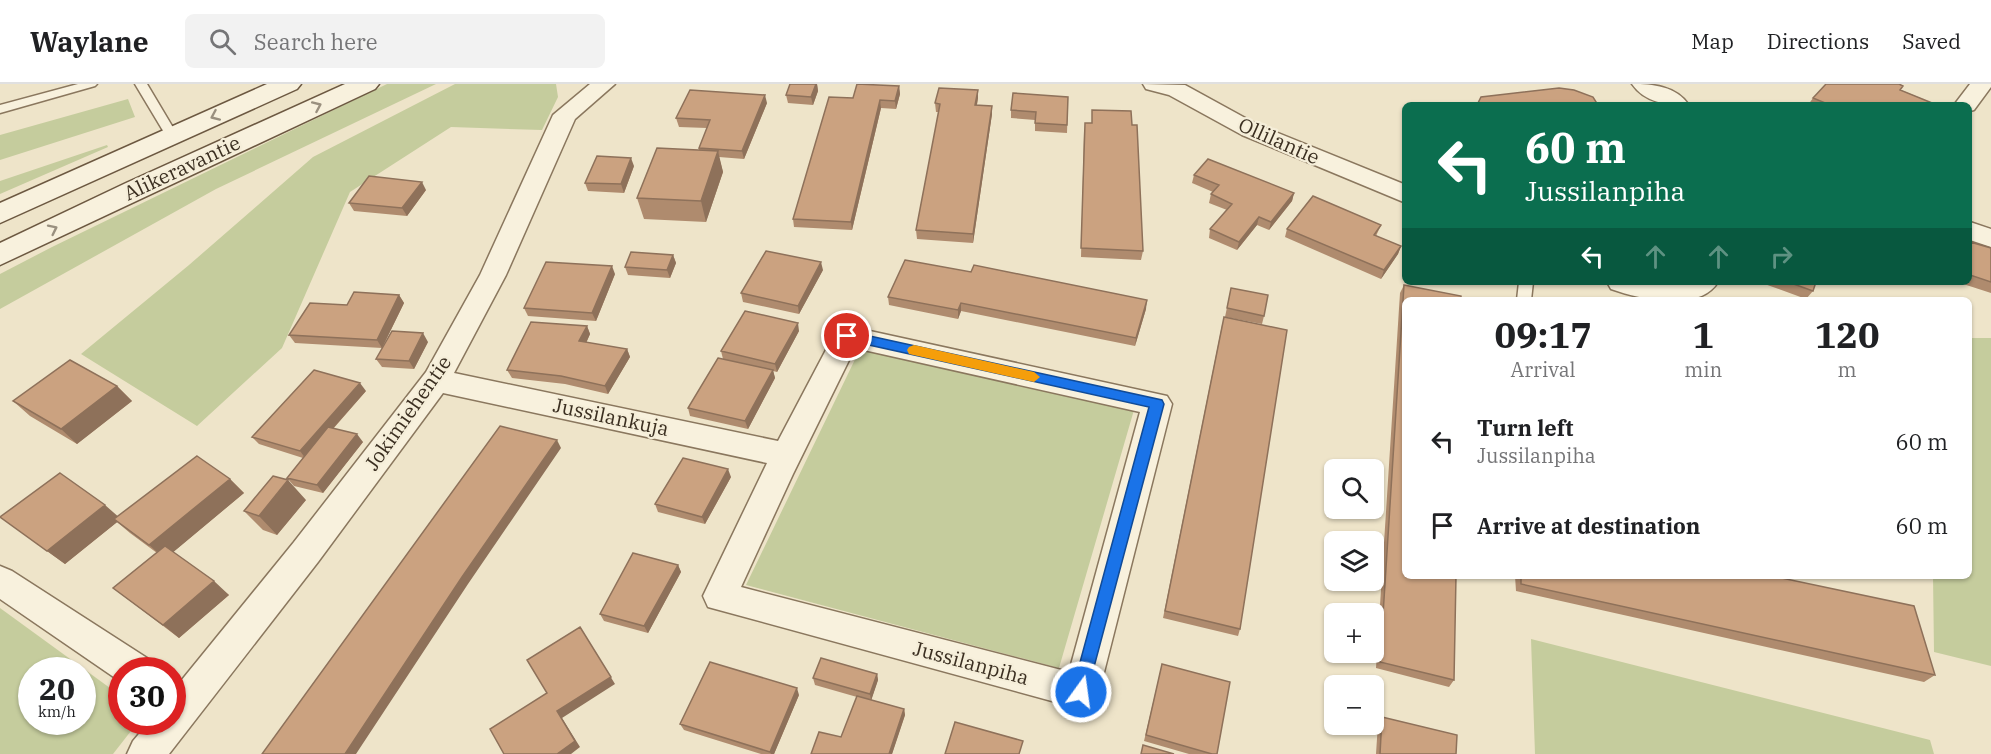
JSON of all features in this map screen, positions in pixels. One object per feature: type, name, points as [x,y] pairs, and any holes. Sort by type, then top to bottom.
[{"type":"main road","name":"Alikeravantie","points":[[0,214],[288,84]]},
{"type":"main road","name":"Alikeravantie","points":[[0,255],[136,189],[366,84]]},
{"type":"street","name":"Jokimiehentie","points":[[186,698],[320,534],[436,380],[492,275],[565,115],[604,84]]},
{"type":"street","name":"Ollilantie","points":[[1154,84],[1177,90],[1250,130],[1402,193]]},
{"type":"street","points":[[1643,84],[1672,102]]},
{"type":"street","points":[[1968,102],[1982,84]]},
{"type":"street","points":[[1972,232],[1991,238]]},
{"type":"street","points":[[1629,285],[1651,293],[1691,292],[1700,285]]},
{"type":"street","name":"Jussilanpiha","points":[[847,336],[1157,404],[1081,692],[720,596],[786,455],[847,336]]},
{"type":"street","name":"Jussilankuja","points":[[436,380],[786,455]]},
{"type":"street","points":[[0,581],[115,657]]},
{"type":"street","name":"Jokimiehentie","points":[[146,754],[159,735]]},
{"type":"lane","points":[[0,109],[92,84]]},
{"type":"lane","points":[[141,84],[171,136]]},
{"type":"green space","points":[[387,84],[436,84],[216,189],[0,309],[0,274]]},
{"type":"green space","points":[[455,84],[556,84],[558,97],[542,130],[451,127],[350,192],[282,348],[197,426],[81,354],[189,265],[313,157]]},
{"type":"green space","points":[[128,99],[135,117],[0,160],[0,135]]},
{"type":"green space","points":[[107,145],[108,147],[0,194],[0,181]]},
{"type":"green space","points":[[1972,338],[1991,338],[1991,666],[1934,652],[1933,579],[1972,579]]},
{"type":"green space","points":[[861,347],[1134,410],[1059,668],[746,585]]},
{"type":"green space","points":[[0,608],[67,657],[18,657],[18,735],[96,735],[96,678],[108,687],[108,735],[128,735],[113,754],[0,754]]},
{"type":"green space","points":[[1531,639],[1930,740],[1934,754],[1535,754]]},
{"type":"building","points":[[790,84],[816,84],[811,97],[786,95]]},
{"type":"building","points":[[857,84],[899,86],[895,101],[880,100],[851,222],[793,219],[829,97],[853,98]]},
{"type":"building","points":[[1826,84],[1899,84],[1903,86],[1900,90],[1930,102],[1823,102],[1813,98]]},
{"type":"building","points":[[939,88],[978,90],[975,105],[992,106],[973,234],[916,230],[940,104],[935,103]]},
{"type":"building","points":[[1559,88],[1574,90],[1593,97],[1596,102],[1478,102],[1481,97]]},
{"type":"building","points":[[690,90],[765,95],[742,151],[699,148],[710,120],[676,118]]},
{"type":"building","points":[[1013,93],[1068,97],[1067,125],[1035,123],[1036,112],[1011,110]]},
{"type":"building","points":[[1092,110],[1131,111],[1132,125],[1137,125],[1143,251],[1081,248],[1085,123],[1092,123]]},
{"type":"building","points":[[657,148],[718,151],[701,201],[637,198]]},
{"type":"building","points":[[597,156],[631,158],[621,184],[585,183]]},
{"type":"building","points":[[1208,159],[1294,193],[1271,222],[1259,217],[1239,242],[1210,229],[1232,204],[1211,194],[1219,185],[1194,175]]},
{"type":"building","points":[[369,176],[422,182],[402,208],[349,203]]},
{"type":"building","points":[[1313,196],[1381,225],[1374,235],[1401,246],[1384,270],[1287,229]]},
{"type":"building","points":[[1972,243],[1991,248],[1991,282],[1972,276]]},
{"type":"building","points":[[766,251],[821,262],[798,306],[741,293]]},
{"type":"building","points":[[631,252],[673,255],[667,270],[625,267]]},
{"type":"building","points":[[905,260],[971,272],[974,265],[1147,300],[1136,338],[961,303],[958,310],[888,297]]},
{"type":"building","points":[[546,262],[612,266],[592,313],[524,308]]},
{"type":"building","points":[[1404,285],[1461,296],[1403,297]]},
{"type":"building","points":[[1796,285],[1815,285],[1813,291]]},
{"type":"building","points":[[1231,288],[1268,295],[1264,316],[1227,308]]},
{"type":"building","points":[[354,292],[399,295],[377,340],[289,335],[310,303],[347,305]]},
{"type":"building","points":[[745,311],[798,323],[775,364],[721,351]]},
{"type":"building","points":[[1402,316],[1402,579],[1456,579],[1454,680],[1384,663],[1384,603]]},
{"type":"building","points":[[1224,317],[1287,330],[1240,629],[1165,611]]},
{"type":"building","points":[[531,322],[587,326],[579,341],[627,349],[605,386],[561,376],[507,370]]},
{"type":"building","points":[[392,331],[423,333],[409,361],[376,359]]},
{"type":"building","points":[[718,358],[773,370],[745,421],[688,408]]},
{"type":"building","points":[[70,360],[117,386],[61,429],[13,401]]},
{"type":"building","points":[[314,370],[360,383],[300,451],[252,437]]},
{"type":"building","points":[[500,426],[557,440],[462,577],[345,754],[262,754]]},
{"type":"building","points":[[328,427],[357,434],[317,485],[287,478]]},
{"type":"building","points":[[197,456],[230,479],[149,545],[114,519]]},
{"type":"building","points":[[683,458],[728,469],[702,517],[655,504]]},
{"type":"building","points":[[60,473],[105,505],[47,551],[0,517]]},
{"type":"building","points":[[273,476],[288,480],[259,516],[244,511]]},
{"type":"building","points":[[165,546],[214,581],[163,625],[113,588]]},
{"type":"building","points":[[633,553],[678,565],[644,626],[600,614]]},
{"type":"building","points":[[1521,579],[1786,579],[1914,606],[1935,675],[1521,584]]},
{"type":"building","points":[[580,627],[611,677],[557,711],[575,741],[557,754],[504,754],[490,729],[547,693],[527,660]]},
{"type":"building","points":[[821,658],[877,674],[870,694],[813,678]]},
{"type":"building","points":[[710,662],[797,688],[770,752],[680,724]]},
{"type":"building","points":[[1162,664],[1230,682],[1217,754],[1146,735]]},
{"type":"building","points":[[857,696],[904,709],[889,754],[811,754],[819,732],[841,737]]},
{"type":"building","points":[[1384,717],[1457,735],[1456,754],[1380,754],[1381,735],[1384,735]]},
{"type":"building","points":[[955,722],[1023,741],[1019,754],[945,754]]},
{"type":"building","points":[[1143,745],[1174,754],[1141,754]]},
{"type":"slow traffic","points":[[914,350],[1034,377]]},
{"type":"route","points":[[847,336],[1157,404],[1081,692]]}]
